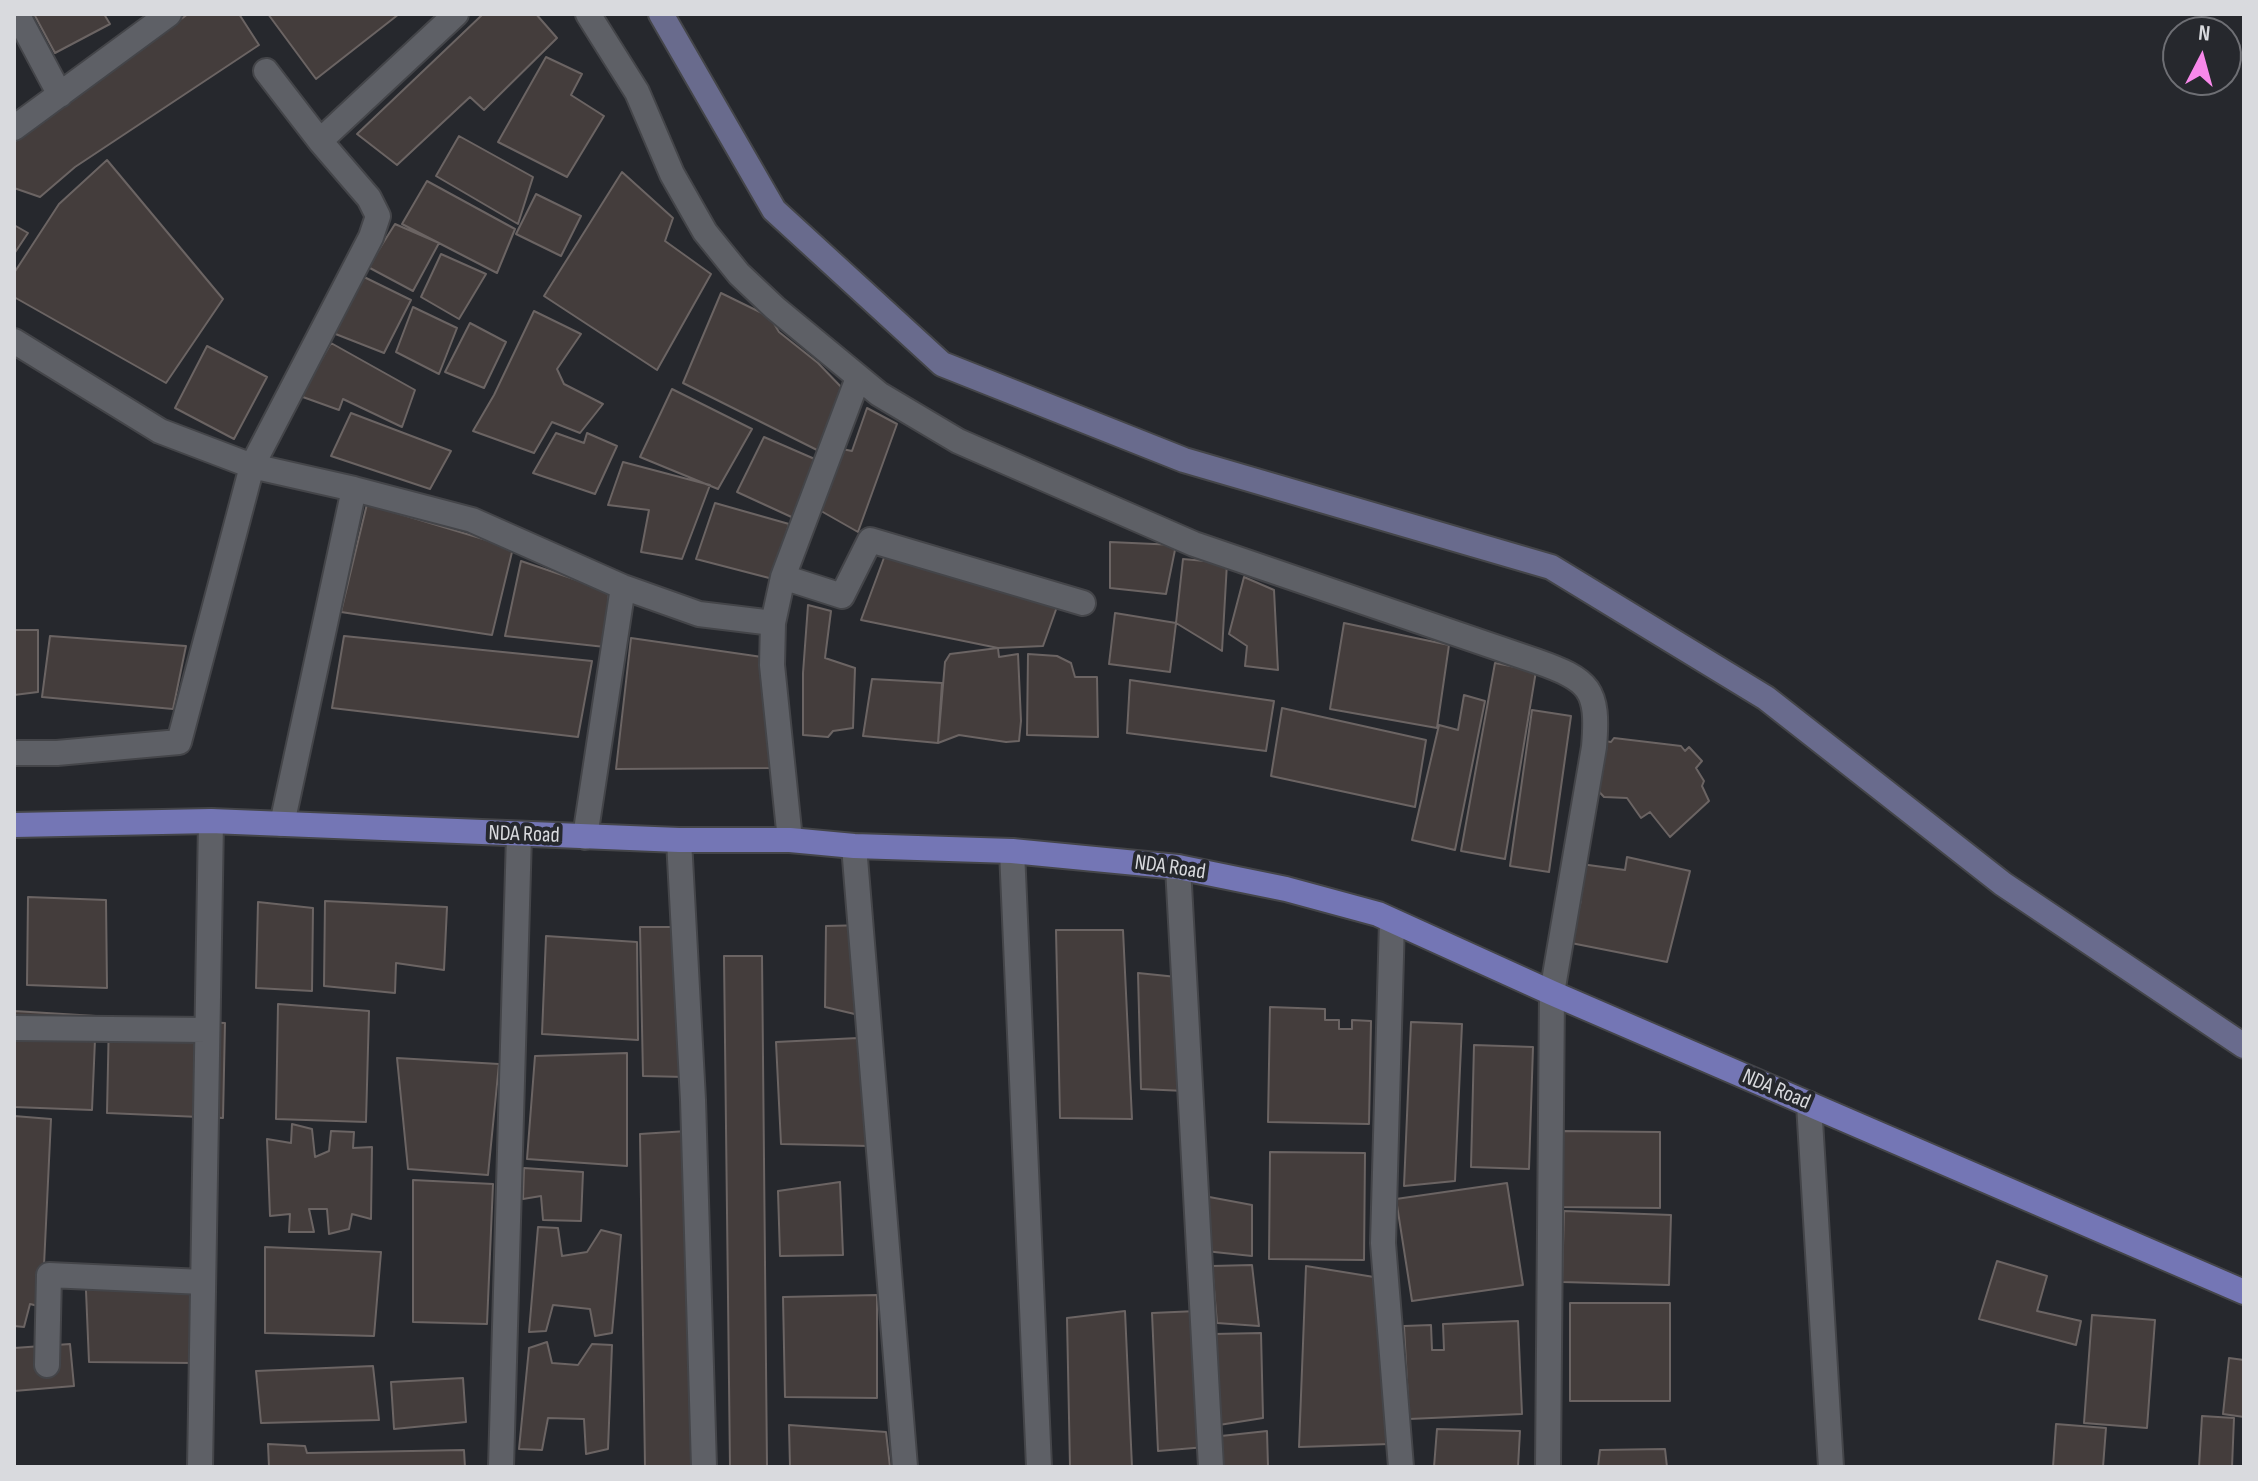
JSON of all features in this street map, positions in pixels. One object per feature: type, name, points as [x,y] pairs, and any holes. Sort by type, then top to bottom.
[{"type":"main road","name":"NDA Road","points":[[14,825],[211,821],[519,835],[790,840],[854,846],[1012,851],[1178,867],[1286,889],[1378,914],[1552,993],[2244,1292]]},
{"type":"street","points":[[17,14],[60,95]]},
{"type":"street","points":[[14,128],[169,14]]},
{"type":"street","points":[[320,141],[456,14]]},
{"type":"street","points":[[588,14],[637,92],[672,174],[705,232],[739,274],[775,308],[879,394],[958,441],[1194,544],[1564,671],[1584,684],[1594,702],[1594,747],[1552,993],[1548,1467]]},
{"type":"street","points":[[661,14],[774,210],[942,364],[1184,460],[1551,567],[1766,698],[2003,884],[2244,1046]]},
{"type":"street","points":[[14,753],[57,753],[179,742],[252,466],[371,237],[378,216],[369,198],[266,71]]},
{"type":"street","points":[[14,341],[160,431],[252,466],[472,520],[623,587],[699,614],[773,623]]},
{"type":"street","points":[[790,840],[772,665],[773,623],[783,577],[858,378]]},
{"type":"street","points":[[282,824],[354,489]]},
{"type":"street","points":[[783,577],[842,596],[870,540],[1083,603]]},
{"type":"street","points":[[585,837],[623,587]]},
{"type":"street","points":[[200,1467],[211,821]]},
{"type":"street","points":[[501,1467],[519,835]]},
{"type":"street","points":[[679,840],[693,1100],[704,1467]]},
{"type":"street","points":[[854,846],[905,1467]]},
{"type":"street","points":[[1012,851],[1039,1467]]},
{"type":"street","points":[[1178,867],[1211,1467]]},
{"type":"street","points":[[1392,921],[1383,1243],[1401,1467]]},
{"type":"street","points":[[14,1028],[207,1030]]},
{"type":"street","points":[[1809,1104],[1831,1467]]},
{"type":"street","points":[[47,1365],[49,1275],[203,1282]]},
{"type":"building","points":[[34,14],[104,14],[110,24],[55,53]]},
{"type":"building","points":[[188,14],[239,14],[259,45],[75,167],[40,197],[14,188],[14,142]]},
{"type":"building","points":[[268,14],[399,14],[316,79]]},
{"type":"building","points":[[483,14],[536,14],[557,38],[484,110],[470,97],[397,165],[357,134]]},
{"type":"building","points":[[546,57],[582,74],[571,95],[604,116],[567,177],[498,142]]},
{"type":"building","points":[[459,136],[533,177],[518,224],[436,176]]},
{"type":"building","points":[[107,160],[223,299],[166,383],[14,297],[14,273],[59,204]]},
{"type":"building","points":[[622,172],[673,218],[665,241],[711,274],[657,370],[544,296]]},
{"type":"building","points":[[427,181],[515,229],[497,273],[402,224]]},
{"type":"building","points":[[536,194],[581,216],[561,256],[516,234]]},
{"type":"building","points":[[395,224],[439,243],[413,291],[368,267]]},
{"type":"building","points":[[14,225],[28,233],[14,254]]},
{"type":"building","points":[[441,254],[486,274],[459,319],[421,297]]},
{"type":"building","points":[[362,276],[411,300],[384,353],[333,333]]},
{"type":"building","points":[[721,293],[770,317],[779,332],[818,363],[845,391],[821,452],[683,383]]},
{"type":"building","points":[[413,307],[457,328],[439,374],[396,352]]},
{"type":"building","points":[[534,311],[581,334],[557,369],[564,384],[603,404],[580,433],[552,422],[534,453],[473,431],[494,395]]},
{"type":"building","points":[[470,323],[506,342],[484,388],[445,372]]},
{"type":"building","points":[[331,343],[415,390],[402,427],[343,399],[339,410],[300,396]]},
{"type":"building","points":[[207,346],[267,377],[234,439],[175,408]]},
{"type":"building","points":[[672,389],[752,429],[718,489],[640,457]]},
{"type":"building","points":[[867,408],[897,424],[858,532],[814,507],[837,448],[852,451]]},
{"type":"building","points":[[351,413],[451,451],[430,489],[331,456]]},
{"type":"building","points":[[556,433],[584,443],[587,433],[617,446],[595,494],[533,473]]},
{"type":"building","points":[[764,437],[817,460],[798,520],[737,492]]},
{"type":"building","points":[[623,462],[710,485],[682,559],[641,552],[649,510],[608,505]]},
{"type":"building","points":[[715,503],[789,524],[773,579],[696,559]]},
{"type":"building","points":[[367,504],[513,548],[492,635],[341,612]]},
{"type":"building","points":[[1110,542],[1176,545],[1166,594],[1110,588]]},
{"type":"building","points":[[885,555],[1058,604],[1043,646],[998,648],[861,620]]},
{"type":"building","points":[[1183,559],[1227,563],[1222,651],[1176,623]]},
{"type":"building","points":[[521,561],[609,591],[605,647],[505,636]]},
{"type":"building","points":[[1244,577],[1274,590],[1278,670],[1245,666],[1247,646],[1229,634]]},
{"type":"building","points":[[808,605],[831,611],[825,658],[855,668],[853,728],[833,731],[828,737],[803,735]]},
{"type":"building","points":[[1115,613],[1176,623],[1170,672],[1109,664]]},
{"type":"building","points":[[1344,623],[1449,645],[1437,728],[1330,709]]},
{"type":"building","points":[[14,630],[38,630],[38,692],[14,695]]},
{"type":"building","points":[[50,636],[186,646],[173,709],[42,697]]},
{"type":"building","points":[[344,636],[592,661],[578,737],[332,708]]},
{"type":"building","points":[[631,638],[762,657],[775,768],[616,769]]},
{"type":"building","points":[[998,648],[999,657],[1018,654],[1019,741],[959,735],[938,743],[945,662],[950,654]]},
{"type":"building","points":[[1028,654],[1057,656],[1071,663],[1075,677],[1097,677],[1098,737],[1027,735]]},
{"type":"building","points":[[1495,663],[1536,671],[1505,859],[1461,851]]},
{"type":"building","points":[[872,679],[942,683],[938,743],[863,736]]},
{"type":"building","points":[[1130,680],[1274,701],[1266,751],[1127,733]]},
{"type":"building","points":[[1464,695],[1485,701],[1455,850],[1412,840],[1439,725],[1458,730]]},
{"type":"building","points":[[1282,708],[1426,740],[1415,807],[1271,776]]},
{"type":"building","points":[[1532,710],[1571,716],[1549,872],[1510,866]]},
{"type":"building","points":[[1614,738],[1681,746],[1685,751],[1689,747],[1702,761],[1696,768],[1704,781],[1702,786],[1709,801],[1670,837],[1650,812],[1641,818],[1627,798],[1604,797],[1591,783],[1598,740],[1611,742]]},
{"type":"building","points":[[1627,857],[1690,871],[1667,962],[1571,943],[1581,900],[1574,901],[1581,864],[1625,870]]},
{"type":"building","points":[[28,897],[106,900],[107,988],[27,985]]},
{"type":"building","points":[[325,901],[447,907],[444,970],[396,963],[395,993],[324,986]]},
{"type":"building","points":[[258,902],[313,908],[312,991],[256,988]]},
{"type":"building","points":[[868,925],[863,1016],[825,1007],[826,926]]},
{"type":"building","points":[[640,927],[684,927],[685,1077],[643,1076]]},
{"type":"building","points":[[1056,930],[1123,930],[1132,1119],[1060,1118]]},
{"type":"building","points":[[546,936],[637,942],[638,1040],[542,1034]]},
{"type":"building","points":[[724,956],[762,956],[767,1467],[730,1467]]},
{"type":"building","points":[[1138,973],[1177,977],[1185,1091],[1141,1089]]},
{"type":"building","points":[[278,1004],[369,1011],[366,1122],[276,1119]]},
{"type":"building","points":[[1270,1007],[1325,1009],[1325,1020],[1339,1020],[1339,1029],[1352,1029],[1352,1020],[1371,1021],[1369,1124],[1268,1122]]},
{"type":"building","points":[[14,1011],[96,1016],[92,1110],[14,1107]]},
{"type":"building","points":[[109,1017],[225,1023],[223,1118],[107,1113]]},
{"type":"building","points":[[1411,1022],[1462,1024],[1455,1181],[1404,1186]]},
{"type":"building","points":[[858,1038],[870,1146],[781,1144],[776,1042]]},
{"type":"building","points":[[1474,1045],[1533,1047],[1529,1169],[1471,1167]]},
{"type":"building","points":[[627,1053],[627,1166],[527,1159],[535,1056]]},
{"type":"building","points":[[397,1058],[499,1064],[488,1175],[408,1169]]},
{"type":"building","points":[[14,1116],[51,1119],[42,1307],[30,1304],[24,1327],[14,1326]]},
{"type":"building","points":[[292,1124],[312,1129],[315,1157],[329,1151],[331,1131],[354,1132],[353,1148],[372,1147],[371,1219],[352,1214],[349,1229],[329,1234],[327,1209],[309,1209],[314,1232],[289,1232],[290,1214],[270,1216],[267,1139],[291,1143]]},
{"type":"building","points":[[688,1131],[699,1467],[645,1467],[640,1134]]},
{"type":"building","points":[[1562,1131],[1660,1132],[1660,1208],[1562,1207]]},
{"type":"building","points":[[1270,1152],[1365,1153],[1364,1260],[1269,1259]]},
{"type":"building","points":[[524,1168],[583,1172],[581,1221],[543,1220],[541,1196],[523,1199]]},
{"type":"building","points":[[413,1180],[493,1184],[487,1324],[413,1322]]},
{"type":"building","points":[[840,1182],[843,1255],[780,1256],[778,1191]]},
{"type":"building","points":[[1507,1183],[1523,1285],[1412,1301],[1396,1199]]},
{"type":"building","points":[[1204,1196],[1252,1205],[1252,1256],[1205,1251]]},
{"type":"building","points":[[1564,1211],[1671,1215],[1669,1285],[1562,1282]]},
{"type":"building","points":[[538,1227],[558,1228],[562,1256],[587,1252],[601,1230],[621,1235],[612,1333],[595,1336],[590,1309],[553,1305],[546,1331],[529,1332]]},
{"type":"building","points":[[265,1247],[381,1252],[374,1336],[265,1333]]},
{"type":"building","points":[[1997,1261],[2047,1276],[2037,1311],[2081,1321],[2076,1345],[1979,1319]]},
{"type":"building","points":[[1252,1265],[1259,1326],[1217,1323],[1212,1266]]},
{"type":"building","points":[[1306,1266],[1374,1277],[1390,1444],[1299,1447]]},
{"type":"building","points":[[85,1267],[193,1271],[193,1363],[89,1362]]},
{"type":"building","points":[[877,1295],[877,1398],[785,1397],[783,1297]]},
{"type":"building","points":[[1570,1303],[1670,1303],[1670,1401],[1570,1401]]},
{"type":"building","points":[[1125,1311],[1132,1467],[1070,1467],[1067,1318]]},
{"type":"building","points":[[1197,1311],[1206,1447],[1158,1451],[1152,1313]]},
{"type":"building","points":[[2092,1315],[2155,1320],[2147,1428],[2084,1423]]},
{"type":"building","points":[[1518,1321],[1522,1414],[1409,1419],[1404,1326],[1431,1325],[1432,1350],[1444,1350],[1443,1324]]},
{"type":"building","points":[[1261,1333],[1263,1418],[1219,1425],[1213,1334]]},
{"type":"building","points":[[547,1342],[552,1363],[578,1365],[592,1344],[612,1345],[608,1449],[586,1454],[584,1419],[548,1418],[542,1450],[519,1449],[529,1348]]},
{"type":"building","points":[[70,1344],[74,1386],[14,1391],[14,1348]]},
{"type":"building","points":[[2229,1358],[2244,1360],[2244,1417],[2223,1414]]},
{"type":"building","points":[[373,1366],[379,1420],[261,1423],[256,1371]]},
{"type":"building","points":[[463,1378],[466,1422],[394,1429],[391,1382]]},
{"type":"building","points":[[2202,1416],[2234,1418],[2232,1467],[2199,1467]]},
{"type":"building","points":[[2056,1424],[2106,1428],[2103,1467],[2053,1467]]},
{"type":"building","points":[[789,1425],[886,1432],[890,1467],[790,1467]]},
{"type":"building","points":[[1437,1429],[1520,1431],[1518,1467],[1434,1467]]},
{"type":"building","points":[[1267,1431],[1268,1467],[1222,1467],[1221,1436]]},
{"type":"building","points":[[268,1444],[305,1446],[307,1453],[464,1450],[465,1467],[269,1467]]},
{"type":"building","points":[[1665,1449],[1667,1467],[1598,1467],[1600,1450]]}]
